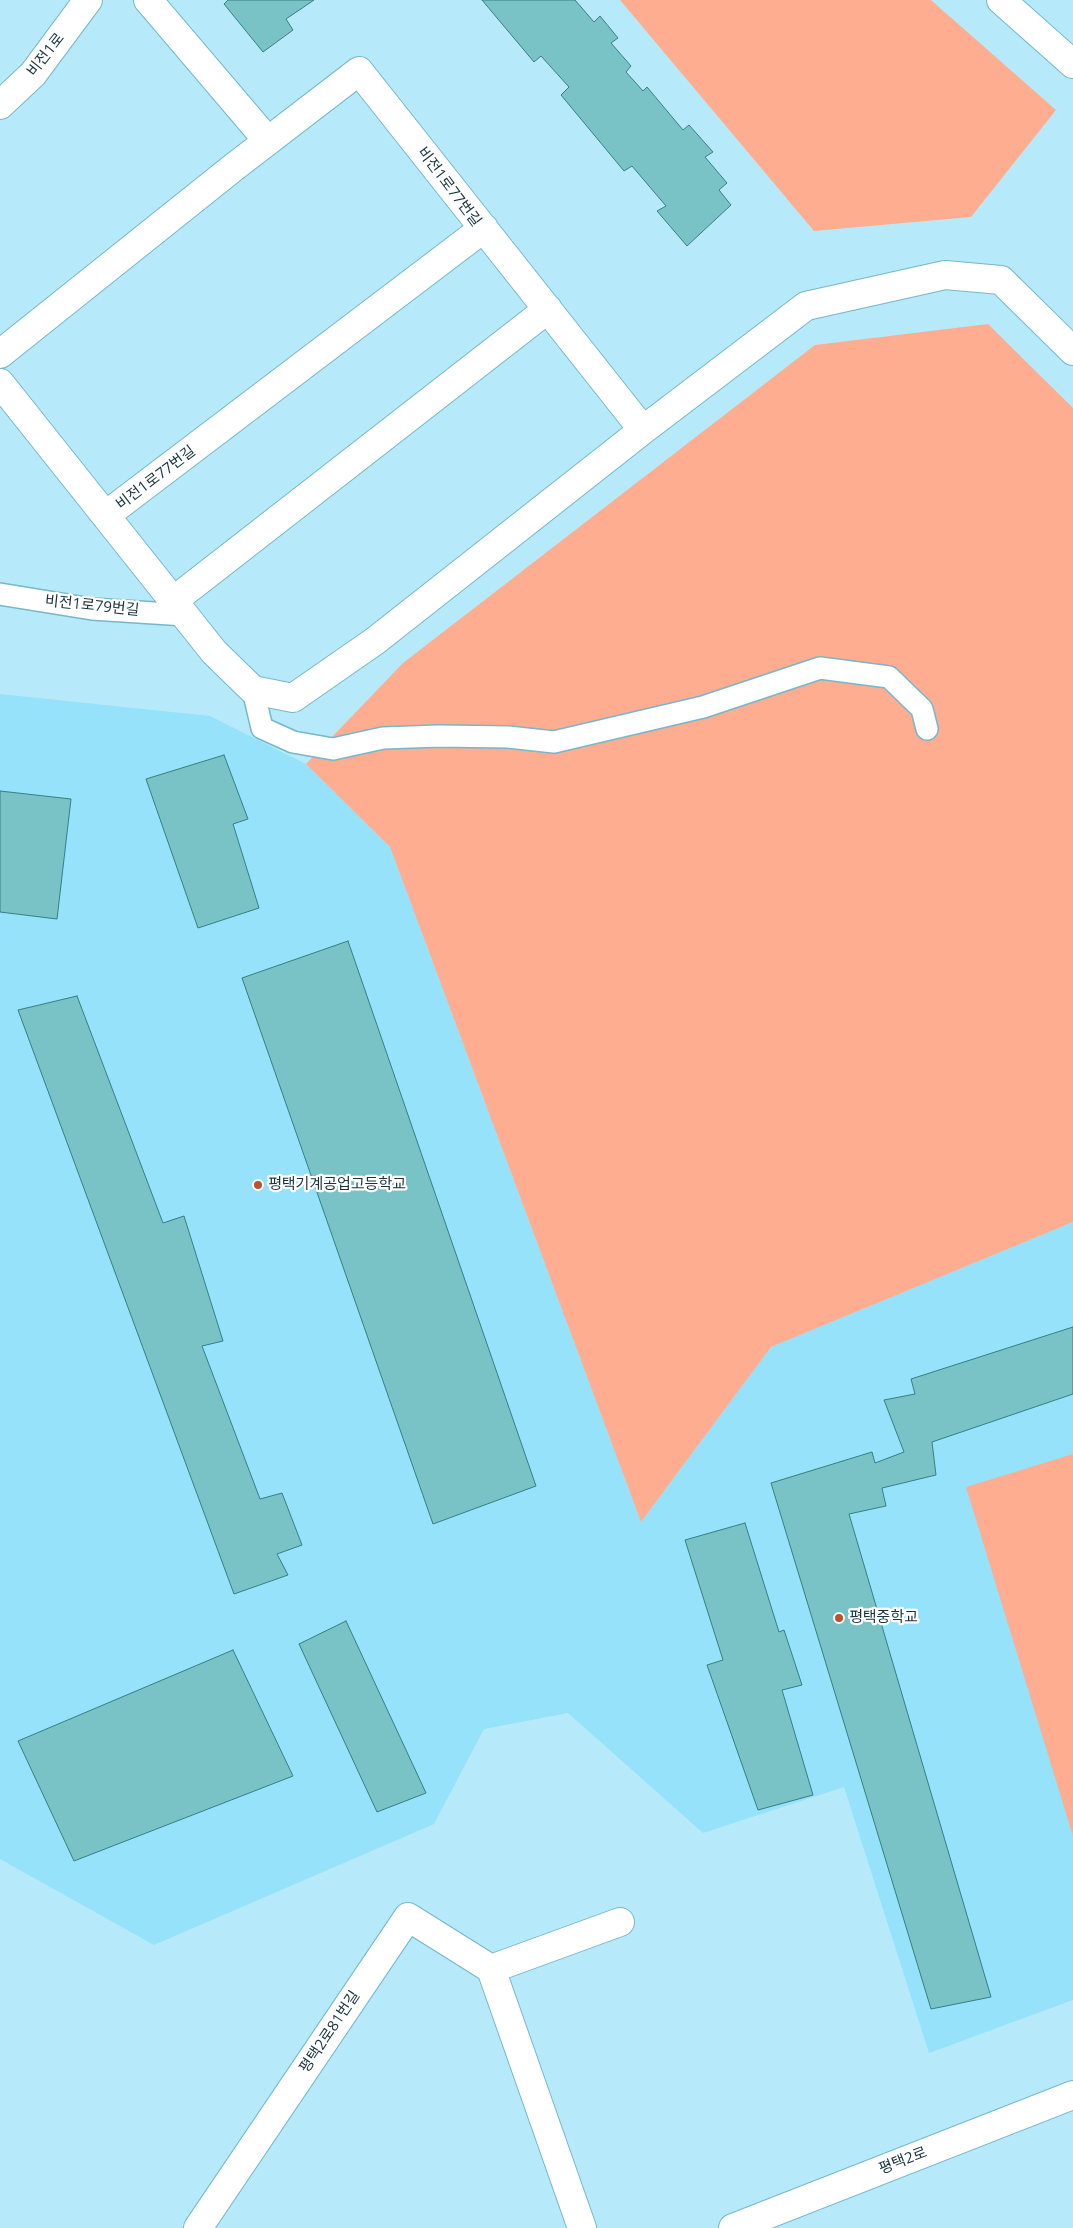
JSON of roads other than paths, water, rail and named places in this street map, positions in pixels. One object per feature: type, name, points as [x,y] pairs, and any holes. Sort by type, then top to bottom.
[{"type":"street","name":"비전1로","points":[[0,105],[33,74],[88,0]]},
{"type":"street","points":[[148,0],[268,141]]},
{"type":"street","points":[[1002,0],[1073,64]]},
{"type":"street","name":"비전1로77번길","points":[[0,354],[359,71],[484,228],[106,516],[214,652],[253,690]]},
{"type":"street","points":[[484,228],[643,430]]},
{"type":"street","points":[[253,690],[293,698],[375,641],[643,430],[806,306],[945,275],[1001,280],[1073,351]]},
{"type":"street","points":[[179,608],[548,310]]},
{"type":"street","points":[[0,383],[106,516]]},
{"type":"street","name":"평택2로81번길","points":[[198,2228],[408,1917],[491,1969]]},
{"type":"street","points":[[582,2228],[491,1969],[620,1922]]},
{"type":"street","name":"평택2로","points":[[733,2228],[1073,2095]]},
{"type":"lane","name":"비전1로79번길","points":[[0,594],[92,609],[179,608]]},
{"type":"lane","points":[[253,690],[262,728],[293,742],[333,749],[383,738],[508,737],[554,742],[703,707],[820,668],[889,677],[922,709],[927,729]]},
{"type":"place","name":"평택기계공업고등학교","points":[[258,1185]]},
{"type":"place","name":"평택중학교","points":[[839,1618]]}]
